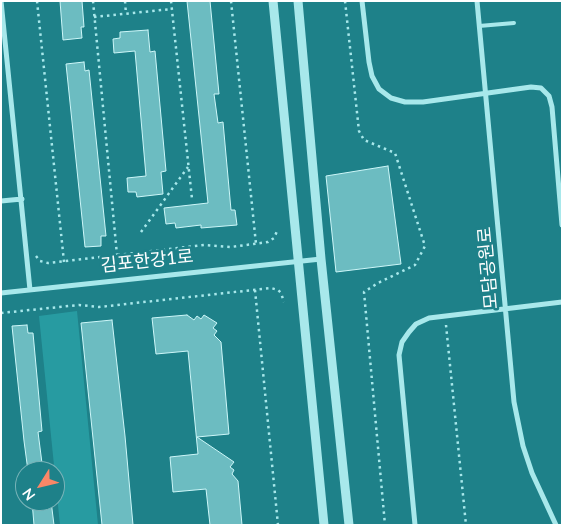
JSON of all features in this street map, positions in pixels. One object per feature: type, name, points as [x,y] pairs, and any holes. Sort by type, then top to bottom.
[{"type":"street","points":[[1,1],[30,290]]},
{"type":"street","points":[[273,1],[324,525]]},
{"type":"street","points":[[298,1],[321,259],[349,525]]},
{"type":"street","points":[[362,1],[372,76],[379,89],[391,98],[405,102],[424,102],[531,87],[541,88],[549,96],[552,107],[562,225]]},
{"type":"street","name":"모담공원로","points":[[477,1],[514,402],[532,473],[556,525]]},
{"type":"street","points":[[1,201],[22,199]]},
{"type":"street","name":"김포한강1로","points":[[1,293],[321,259]]},
{"type":"street","points":[[415,525],[398,355],[402,342],[416,324],[429,318],[562,302]]},
{"type":"lane","points":[[479,26],[514,23]]},
{"type":"path","points":[[37,1],[64,262]]},
{"type":"path","points":[[92,1],[117,255]]},
{"type":"path","points":[[125,1],[126,14]]},
{"type":"path","points":[[171,1],[192,199]]},
{"type":"path","points":[[231,1],[256,244]]},
{"type":"path","points":[[345,1],[359,131],[364,140],[396,153],[425,246],[416,265],[378,283],[364,292],[385,525]]},
{"type":"path","points":[[94,17],[172,9]]},
{"type":"path","points":[[141,232],[189,166]]},
{"type":"path","points":[[35,253],[37,258],[43,263],[204,245],[231,247],[272,240],[278,229]]},
{"type":"path","points":[[1,313],[79,305],[98,307],[274,288],[281,293],[284,302]]},
{"type":"path","points":[[254,290],[278,525]]},
{"type":"path","points":[[445,316],[466,525]]},
{"type":"green space","points":[[77,311],[98,525],[60,525],[59,511],[65,511],[65,461],[54,461],[39,316]]},
{"type":"building","points":[[60,1],[82,1],[84,27],[81,27],[82,38],[63,40]]},
{"type":"building","points":[[187,1],[210,1],[219,94],[214,94],[218,123],[223,122],[231,210],[235,210],[237,225],[201,228],[201,225],[176,228],[175,223],[166,224],[164,208],[208,203]]},
{"type":"building","points":[[148,30],[150,52],[155,51],[166,171],[161,172],[163,194],[137,197],[136,192],[128,192],[127,178],[146,176],[135,51],[114,53],[113,39],[120,38],[120,32]]},
{"type":"building","points":[[84,62],[85,71],[89,70],[106,236],[101,236],[101,246],[85,247],[66,64]]},
{"type":"building","points":[[388,166],[401,264],[336,272],[326,176]]},
{"type":"building","points":[[187,315],[194,320],[197,316],[201,319],[204,315],[217,323],[213,328],[217,331],[214,335],[221,342],[229,434],[197,437],[234,462],[230,467],[234,470],[232,474],[238,481],[242,525],[210,525],[206,489],[173,492],[170,457],[198,454],[188,351],[156,354],[152,318]]},
{"type":"building","points":[[112,320],[133,525],[102,525],[81,323]]},
{"type":"building","points":[[27,325],[28,333],[33,333],[42,431],[38,432],[42,461],[27,461],[12,326]]},
{"type":"building","points":[[33,511],[52,511],[54,525],[34,525]]}]
